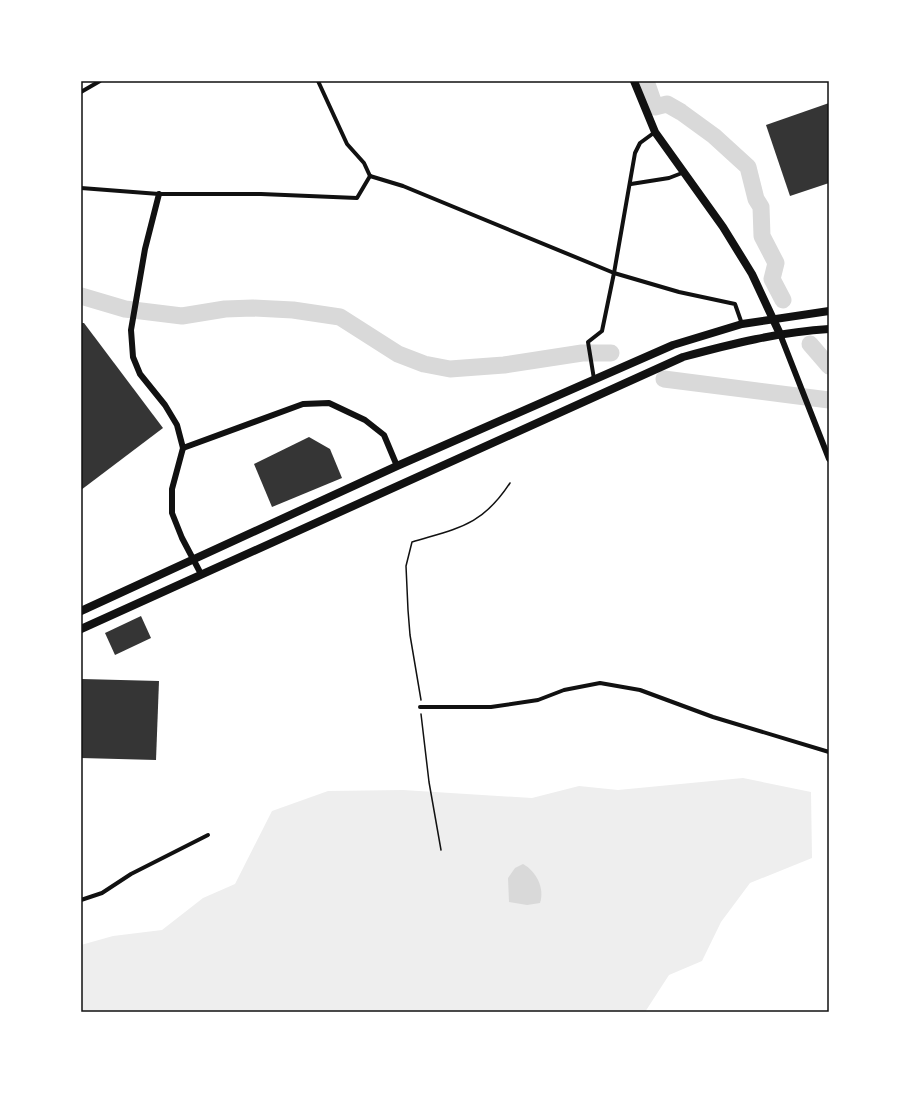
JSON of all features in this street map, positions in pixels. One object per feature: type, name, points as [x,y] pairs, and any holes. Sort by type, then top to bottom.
[{"type":"main road","points":[[634,81],[655,132],[682,173],[723,227],[752,274],[780,334]]},
{"type":"main road","points":[[81,611],[397,466],[673,345],[742,324],[829,311]]},
{"type":"main road","points":[[81,629],[683,357],[780,334],[829,329]]},
{"type":"street","points":[[81,92],[100,81]]},
{"type":"street","points":[[318,81],[347,144],[364,163],[370,176],[402,186],[614,273],[679,292],[735,304],[742,324]]},
{"type":"street","points":[[594,379],[588,342],[602,331],[631,184],[635,154],[640,143],[655,132]]},
{"type":"street","points":[[631,184],[669,178],[682,173]]},
{"type":"street","points":[[81,188],[159,194],[260,194],[357,198],[370,176]]},
{"type":"street","points":[[159,194],[145,249],[131,330],[133,357],[140,374],[177,424],[183,448],[172,489],[172,513],[182,538],[201,574]]},
{"type":"street","points":[[780,334],[829,459]]},
{"type":"street","points":[[183,448],[303,404],[329,403],[365,420],[384,435],[397,466]]},
{"type":"street","points":[[420,707],[491,707],[538,700],[564,690],[600,683],[640,690],[713,717],[829,752]]},
{"type":"street","points":[[81,900],[102,892],[131,874],[208,835]]},
{"type":"path","points":[[441,850],[429,782],[420,707],[421,699],[410,635],[406,566],[412,542],[446,534],[466,525],[488,511],[510,483]]},
{"type":"shaded area","points":[[743,778],[811,792],[812,858],[750,883],[721,922],[702,961],[669,975],[645,1012],[81,1012],[81,945],[113,936],[162,930],[203,898],[235,884],[272,811],[328,791],[403,790],[532,798],[579,786],[618,790]]},
{"type":"shaded area","points":[[523,864],[532,871],[538,880],[541,892],[540,903],[527,905],[509,902],[508,878],[515,868]]},
{"type":"building","points":[[829,103],[829,183],[790,196],[766,125]]},
{"type":"building","points":[[81,323],[84,323],[163,428],[81,490]]},
{"type":"building","points":[[309,437],[330,449],[342,478],[272,507],[254,464]]},
{"type":"building","points":[[141,616],[151,638],[115,655],[105,633]]},
{"type":"building","points":[[82,679],[159,681],[156,760],[81,758]]},
{"type":"waterway","points":[[646,81],[655,107],[667,104],[681,112],[714,136],[748,167],[756,199],[761,207],[762,236],[776,263],[772,279],[783,300]]},
{"type":"waterway","points":[[81,296],[125,309],[182,316],[225,309],[253,308],[293,310],[340,317],[398,354],[424,364],[450,369],[504,365],[582,353],[611,353]]},
{"type":"waterway","points":[[810,344],[829,366]]},
{"type":"waterway","points":[[664,379],[829,400]]}]
